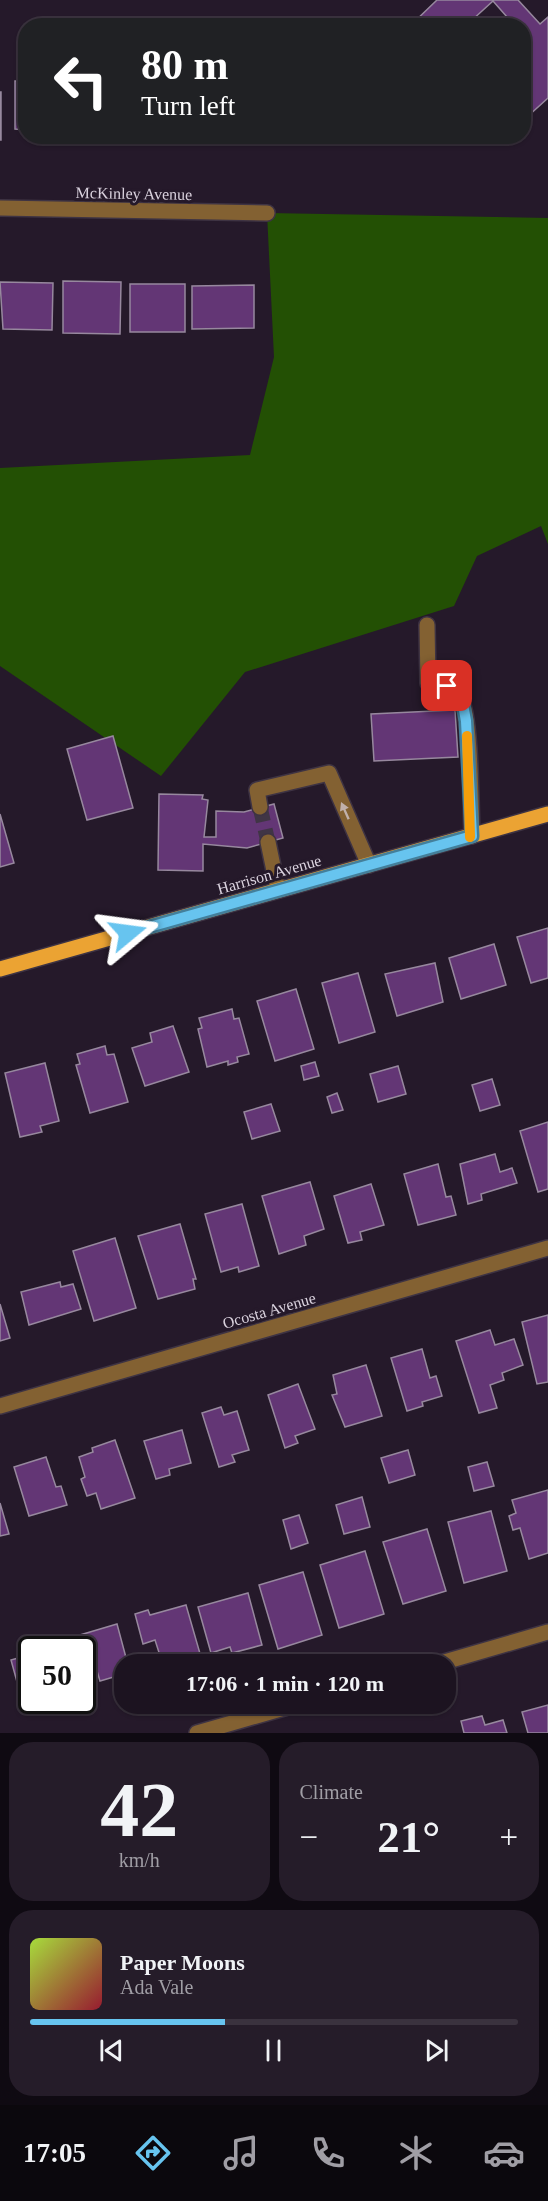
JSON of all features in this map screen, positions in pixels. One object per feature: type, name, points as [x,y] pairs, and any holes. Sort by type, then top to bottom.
[{"type":"main road","name":"Harrison Avenue","points":[[0,969],[548,814]]},
{"type":"street","name":"McKinley Avenue","points":[[0,208],[267,213]]},
{"type":"street","points":[[427,625],[428,683],[447,686],[462,699],[466,721],[472,836]]},
{"type":"street","points":[[260,807],[257,790],[329,773],[369,865]]},
{"type":"street","points":[[268,842],[278,890]]},
{"type":"street","name":"Ocosta Avenue","points":[[0,1406],[548,1248]]},
{"type":"street","points":[[456,1659],[548,1632]]},
{"type":"street","points":[[197,1733],[263,1714]]},
{"type":"green space","points":[[267,213],[548,218],[548,544],[541,526],[477,556],[454,606],[245,672],[161,776],[0,666],[0,468],[250,455],[274,357]]},
{"type":"building","points":[[437,0],[518,0],[540,24],[548,17],[548,98],[531,113],[531,18],[508,18],[493,1],[474,18],[418,18]]},
{"type":"building","points":[[15,81],[18,81],[18,129],[15,129]]},
{"type":"building","points":[[1,92],[1,140],[0,140]]},
{"type":"building","points":[[63,281],[121,282],[120,334],[63,333]]},
{"type":"building","points":[[0,282],[53,283],[52,330],[3,329]]},
{"type":"building","points":[[130,284],[185,284],[185,332],[130,332]]},
{"type":"building","points":[[254,285],[254,328],[192,329],[192,286]]},
{"type":"building","points":[[455,710],[458,757],[374,761],[371,714]]},
{"type":"building","points":[[113,736],[133,808],[87,820],[67,749]]},
{"type":"building","points":[[159,794],[203,795],[202,799],[208,800],[204,837],[216,837],[216,811],[244,812],[274,804],[283,838],[247,848],[203,844],[203,871],[158,870]]},
{"type":"building","points":[[0,814],[14,863],[0,867]]},
{"type":"building","points":[[548,928],[548,978],[531,983],[517,937]]},
{"type":"building","points":[[494,944],[506,985],[461,999],[449,958]]},
{"type":"building","points":[[435,963],[443,1002],[397,1016],[385,974]]},
{"type":"building","points":[[358,973],[375,1032],[339,1043],[322,983]]},
{"type":"building","points":[[296,989],[314,1049],[275,1061],[257,1001]]},
{"type":"building","points":[[232,1009],[234,1019],[239,1018],[249,1054],[237,1057],[238,1062],[228,1065],[228,1061],[207,1067],[198,1029],[202,1028],[199,1018]]},
{"type":"building","points":[[173,1026],[189,1072],[145,1086],[132,1048],[152,1042],[150,1033]]},
{"type":"building","points":[[105,1046],[107,1055],[114,1054],[128,1102],[90,1113],[76,1065],[80,1064],[77,1054]]},
{"type":"building","points":[[315,1062],[319,1076],[304,1080],[301,1066]]},
{"type":"building","points":[[45,1063],[59,1121],[40,1126],[42,1132],[20,1137],[5,1073]]},
{"type":"building","points":[[398,1066],[406,1094],[378,1102],[370,1074]]},
{"type":"building","points":[[492,1079],[500,1105],[480,1111],[472,1085]]},
{"type":"building","points":[[337,1093],[343,1110],[332,1113],[327,1097]]},
{"type":"building","points":[[271,1104],[280,1131],[252,1139],[244,1112]]},
{"type":"building","points":[[548,1122],[548,1189],[538,1192],[520,1131]]},
{"type":"building","points":[[495,1154],[500,1172],[512,1168],[517,1183],[481,1194],[482,1200],[468,1204],[460,1164]]},
{"type":"building","points":[[438,1164],[446,1197],[451,1196],[456,1215],[418,1225],[404,1174]]},
{"type":"building","points":[[310,1182],[324,1229],[304,1236],[306,1245],[279,1254],[262,1196]]},
{"type":"building","points":[[371,1184],[384,1225],[360,1232],[362,1240],[348,1243],[334,1196]]},
{"type":"building","points":[[242,1204],[259,1266],[239,1272],[238,1267],[221,1272],[205,1214]]},
{"type":"building","points":[[180,1224],[196,1279],[193,1279],[195,1289],[158,1299],[138,1236]]},
{"type":"building","points":[[115,1238],[136,1308],[94,1321],[73,1251]]},
{"type":"building","points":[[60,1282],[61,1287],[73,1284],[81,1309],[29,1325],[21,1292]]},
{"type":"building","points":[[0,1304],[10,1338],[0,1341]]},
{"type":"building","points":[[548,1315],[548,1382],[537,1384],[522,1322]]},
{"type":"building","points":[[490,1330],[495,1345],[514,1339],[523,1365],[502,1373],[504,1380],[490,1385],[497,1408],[479,1413],[456,1341]]},
{"type":"building","points":[[422,1349],[430,1378],[436,1376],[442,1396],[422,1402],[423,1406],[407,1411],[391,1358]]},
{"type":"building","points":[[366,1365],[382,1416],[345,1427],[332,1395],[337,1394],[333,1375]]},
{"type":"building","points":[[298,1384],[315,1429],[295,1436],[298,1443],[285,1448],[268,1395]]},
{"type":"building","points":[[221,1407],[224,1415],[237,1411],[249,1450],[232,1455],[235,1462],[219,1467],[202,1413]]},
{"type":"building","points":[[182,1430],[191,1463],[169,1469],[170,1475],[156,1479],[144,1441]]},
{"type":"building","points":[[115,1440],[135,1498],[101,1509],[96,1493],[87,1496],[81,1479],[85,1477],[79,1457],[93,1452],[92,1448]]},
{"type":"building","points":[[408,1450],[415,1475],[389,1483],[381,1458]]},
{"type":"building","points":[[46,1457],[56,1487],[61,1486],[67,1505],[29,1516],[14,1467]]},
{"type":"building","points":[[487,1462],[494,1486],[474,1491],[468,1467]]},
{"type":"building","points":[[548,1490],[548,1553],[529,1559],[520,1528],[513,1530],[509,1516],[516,1513],[512,1500]]},
{"type":"building","points":[[362,1497],[370,1527],[344,1534],[336,1505]]},
{"type":"building","points":[[0,1503],[9,1534],[0,1536]]},
{"type":"building","points":[[491,1511],[507,1571],[464,1583],[448,1522]]},
{"type":"building","points":[[299,1515],[308,1543],[291,1549],[283,1520]]},
{"type":"building","points":[[427,1529],[446,1591],[403,1604],[383,1542]]},
{"type":"building","points":[[365,1551],[384,1614],[339,1628],[320,1565]]},
{"type":"building","points":[[303,1572],[322,1635],[278,1649],[259,1585]]},
{"type":"building","points":[[248,1593],[262,1645],[232,1653],[230,1647],[211,1653],[198,1607]]},
{"type":"building","points":[[186,1605],[200,1654],[159,1654],[155,1640],[143,1644],[135,1614],[148,1610],[150,1615]]},
{"type":"building","points":[[117,1624],[125,1654],[114,1654],[114,1677],[100,1681],[96,1671],[96,1636],[76,1636]]},
{"type":"building","points":[[18,1658],[18,1685],[11,1660]]},
{"type":"building","points":[[548,1705],[548,1733],[528,1733],[522,1712]]},
{"type":"building","points":[[482,1716],[485,1725],[503,1720],[507,1733],[464,1733],[461,1721]]},
{"type":"tunnel","points":[[260,807],[268,842]]},
{"type":"slow traffic","points":[[467,736],[472,836],[470,837]]},
{"type":"route","points":[[128,933],[472,836],[466,721],[462,699],[447,686]]}]
